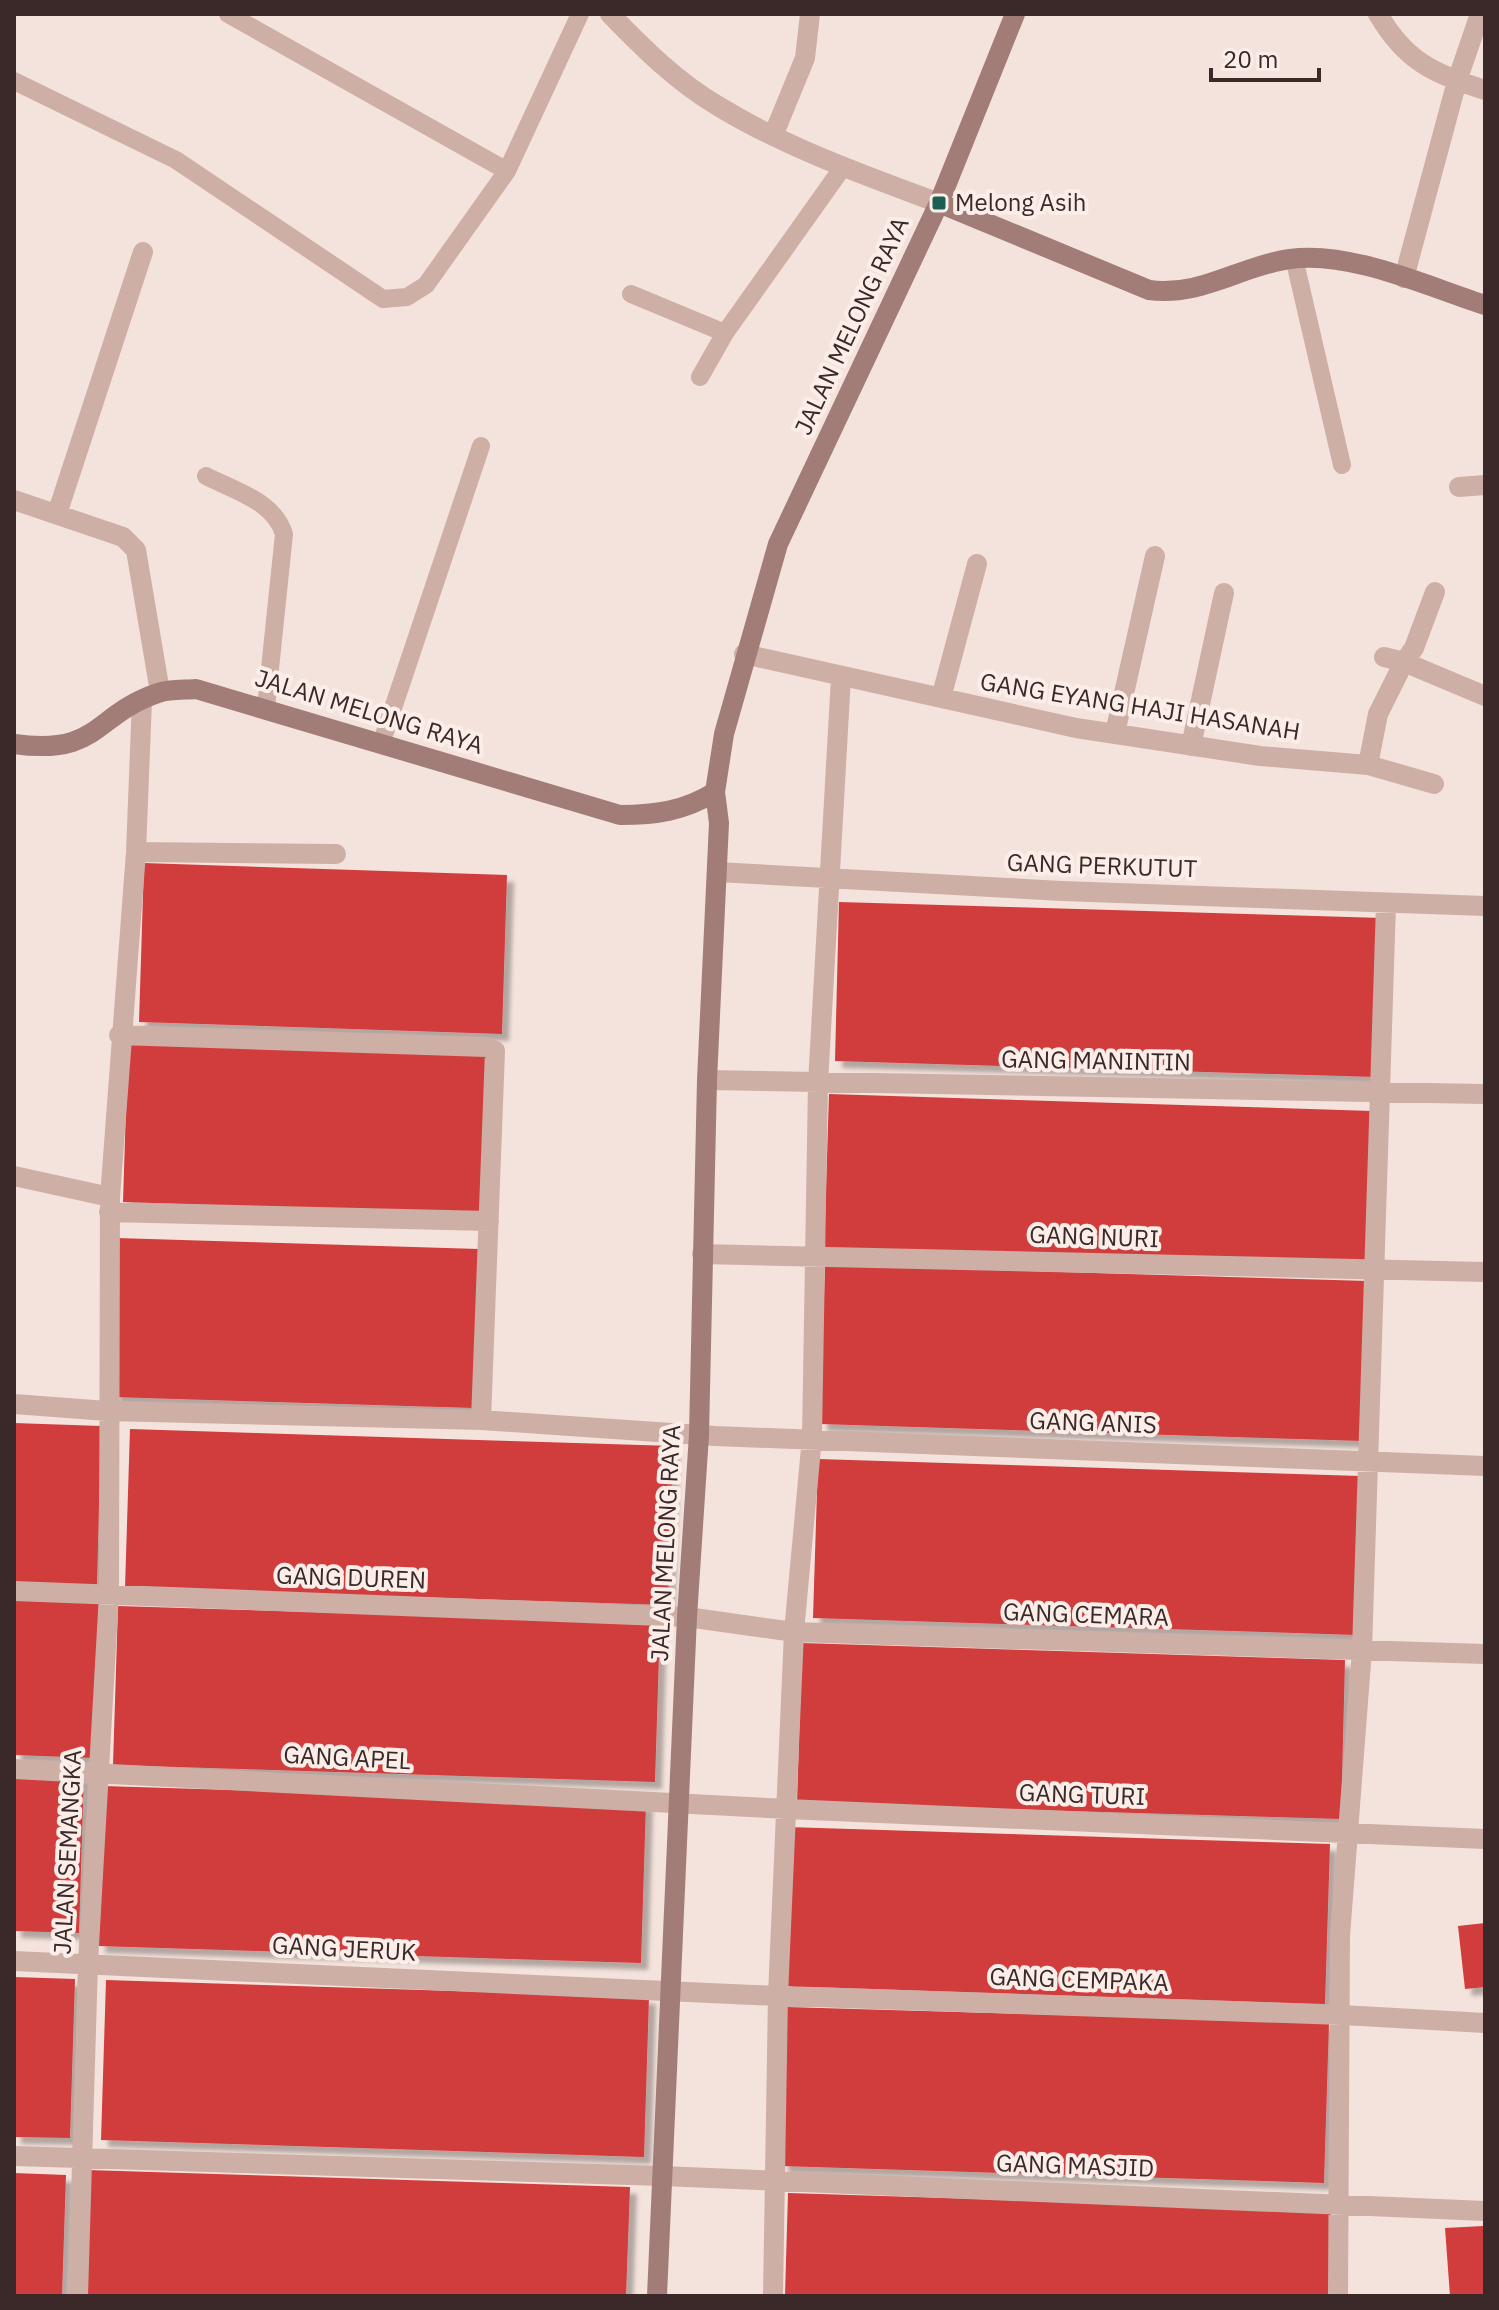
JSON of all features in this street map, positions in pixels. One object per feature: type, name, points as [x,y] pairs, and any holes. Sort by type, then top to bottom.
[{"type":"main road","name":"JALAN MELONG RAYA","points":[[657,2296],[678,1801],[699,1435],[707,1080],[719,823],[715,792],[724,734],[744,654],[778,544],[939,203],[1015,14]]},
{"type":"main road","points":[[939,203],[1149,290],[1173,293],[1198,289],[1270,262],[1294,258],[1353,263],[1485,305]]},
{"type":"main road","name":"JALAN MELONG RAYA","points":[[151,696],[196,689],[266,707],[620,815],[660,815],[696,804],[715,792]]},
{"type":"main road","points":[[14,744],[59,747],[86,738],[151,696]]},
{"type":"street","points":[[610,14],[655,60],[716,106],[843,167],[939,203]]},
{"type":"street","points":[[773,136],[805,58],[810,14]]},
{"type":"street","points":[[1378,14],[1394,41],[1417,63],[1485,90]]},
{"type":"street","points":[[1404,278],[1457,81],[1480,14]]},
{"type":"street","points":[[57,514],[143,252]]},
{"type":"street","points":[[1459,487],[1485,485]]},
{"type":"street","name":"JALAN SEMANGKA","points":[[14,500],[123,537],[136,550],[151,696],[119,1035],[110,1205],[107,1411],[109,1594],[88,1963],[78,2296]]},
{"type":"street","points":[[1115,733],[1155,556]]},
{"type":"street","points":[[941,698],[977,564]]},
{"type":"street","points":[[1368,765],[1378,714],[1394,660],[1414,648],[1435,592]]},
{"type":"street","points":[[1191,746],[1224,593]]},
{"type":"street","name":"GANG EYANG HAJI HASANAH","points":[[744,654],[1044,722],[1260,756],[1368,765],[1434,784]]},
{"type":"street","points":[[1394,660],[1485,696]]},
{"type":"street","points":[[773,2296],[778,1995],[794,1632],[812,1437],[818,1083],[841,677]]},
{"type":"street","points":[[136,852],[336,854]]},
{"type":"street","name":"GANG PERKUTUT","points":[[717,872],[1485,906]]},
{"type":"street","points":[[1338,2296],[1341,2203],[1340,1936],[1362,1650],[1386,904]]},
{"type":"street","points":[[119,1035],[492,1048],[496,1056],[481,1420]]},
{"type":"street","name":"GANG MANINTIN","points":[[707,1080],[1485,1094]]},
{"type":"street","points":[[14,1176],[110,1205],[489,1221]]},
{"type":"street","name":"GANG NURI","points":[[702,1254],[1373,1272],[1485,1272]]},
{"type":"street","name":"GANG ANIS","points":[[14,1404],[107,1411],[481,1420],[699,1435],[812,1437],[1485,1466]]},
{"type":"street","name":"GANG DUREN","points":[[14,1591],[687,1617]]},
{"type":"street","name":"GANG CEMARA","points":[[687,1617],[794,1632],[1485,1654]]},
{"type":"street","name":"GANG APEL","points":[[14,1769],[678,1801]]},
{"type":"street","name":"GANG TURI","points":[[678,1801],[787,1809],[1485,1839]]},
{"type":"street","name":"GANG JERUK","points":[[14,1961],[672,1990]]},
{"type":"street","name":"GANG CEMPAKA","points":[[672,1990],[1485,2023]]},
{"type":"street","name":"GANG MASJID","points":[[14,2156],[662,2176],[1485,2211]]},
{"type":"lane","points":[[228,14],[507,171]]},
{"type":"lane","points":[[14,81],[176,160],[383,299],[407,297],[426,285],[507,171],[580,14]]},
{"type":"lane","points":[[700,377],[725,333],[843,167]]},
{"type":"lane","points":[[1294,258],[1342,465]]},
{"type":"lane","points":[[631,294],[725,333]]},
{"type":"lane","points":[[381,744],[481,446]]},
{"type":"lane","points":[[206,476],[268,507],[279,520],[284,534],[266,707]]},
{"type":"building","points":[[144,863],[507,875],[502,1034],[139,1022]]},
{"type":"building","points":[[839,902],[1383,918],[1377,1077],[835,1061]]},
{"type":"building","points":[[128,1043],[490,1054],[486,1214],[123,1202]]},
{"type":"building","points":[[829,1094],[1372,1111],[1367,1270],[824,1253]]},
{"type":"building","points":[[116,1238],[479,1249],[474,1408],[112,1397]]},
{"type":"building","points":[[825,1265],[1368,1281],[1363,1441],[820,1424]]},
{"type":"building","points":[[14,1423],[101,1426],[97,1585],[14,1583]]},
{"type":"building","points":[[130,1429],[673,1446],[668,1605],[125,1588]]},
{"type":"building","points":[[818,1459],[1360,1476],[1356,1635],[813,1618]]},
{"type":"building","points":[[14,1595],[99,1598],[94,1758],[14,1755]]},
{"type":"building","points":[[118,1606],[660,1623],[655,1782],[113,1765]]},
{"type":"building","points":[[802,1643],[1345,1660],[1341,1819],[797,1803]]},
{"type":"building","points":[[14,1771],[84,1774],[79,1933],[14,1931]]},
{"type":"building","points":[[103,1786],[646,1803],[641,1963],[98,1946]]},
{"type":"building","points":[[787,1827],[1330,1844],[1325,2004],[782,1986]]},
{"type":"building","points":[[1485,1923],[1485,1987],[1465,1989],[1458,1926]]},
{"type":"building","points":[[14,1977],[75,1979],[70,2138],[14,2137]]},
{"type":"building","points":[[106,1980],[649,1997],[644,2157],[101,2140]]},
{"type":"building","points":[[787,2007],[1329,2023],[1324,2183],[781,2166]]},
{"type":"building","points":[[87,2170],[630,2187],[626,2296],[83,2296]]},
{"type":"building","points":[[14,2173],[66,2175],[62,2296],[14,2296]]},
{"type":"building","points":[[788,2193],[1331,2210],[1328,2296],[785,2296]]},
{"type":"building","points":[[1483,2226],[1485,2296],[1450,2296],[1445,2228]]},
{"type":"place","name":"Melong Asih","points":[[939,203]]}]
